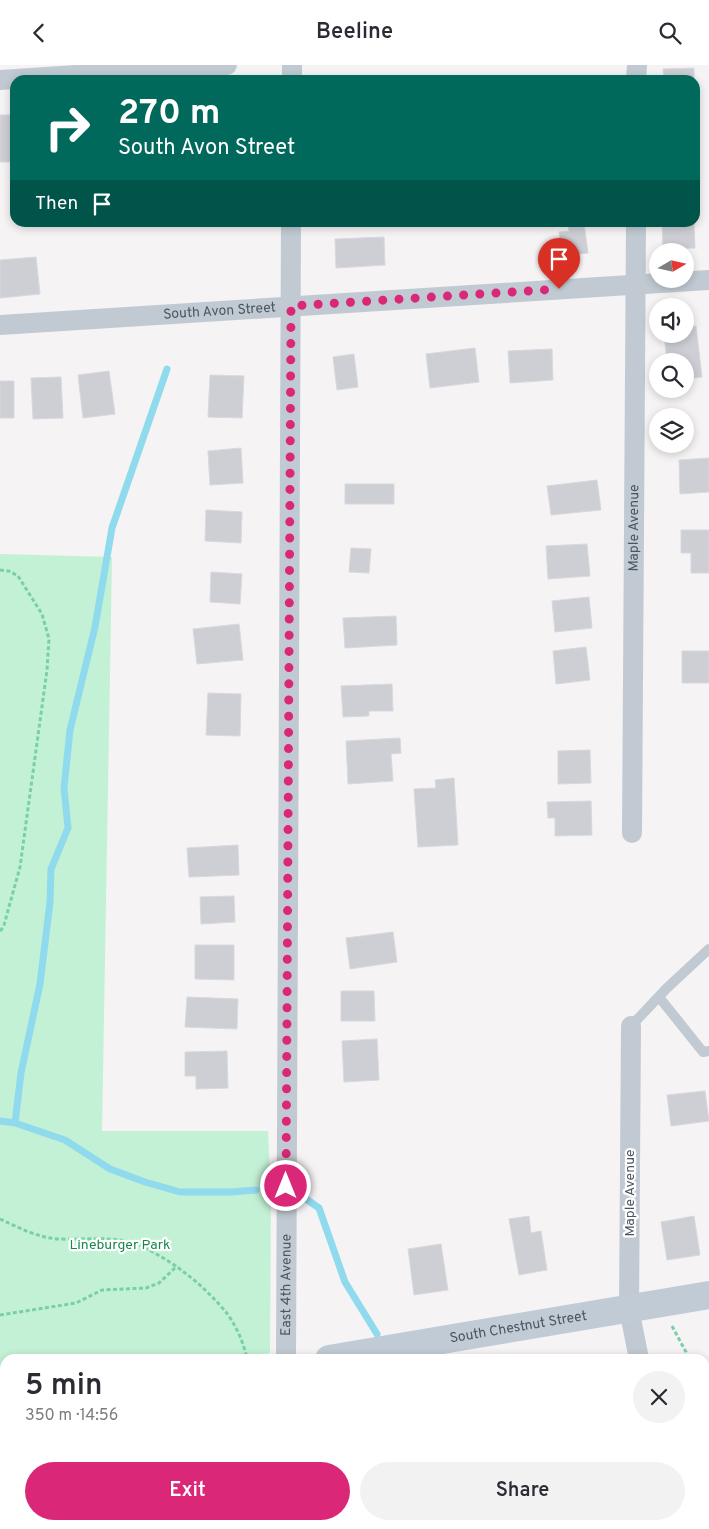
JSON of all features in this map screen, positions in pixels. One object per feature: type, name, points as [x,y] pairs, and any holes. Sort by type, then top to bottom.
[{"type":"street","points":[[85,75],[227,65]]},
{"type":"street","name":"East 4th Avenue","points":[[286,1354],[291,227]]},
{"type":"street","name":"Maple Avenue","points":[[632,833],[636,227]]},
{"type":"street","name":"South Avon Street","points":[[0,325],[709,281]]},
{"type":"street","name":"Maple Avenue","points":[[631,1026],[630,1309],[638,1354]]},
{"type":"street","name":"South Chestnut Street","points":[[359,1354],[709,1295]]},
{"type":"lane","points":[[631,1026],[709,949]]},
{"type":"lane","points":[[659,997],[703,1052],[709,1051]]},
{"type":"path","points":[[0,570],[9,571],[18,577],[42,614],[49,639],[47,670],[20,867],[4,925],[0,933]]},
{"type":"path","points":[[0,1219],[41,1236],[60,1239],[107,1237],[136,1243],[177,1266],[226,1312],[245,1354]]},
{"type":"path","points":[[0,1315],[76,1303],[102,1290],[146,1288],[159,1283],[177,1266]]},
{"type":"path","points":[[659,1303],[687,1354]]},
{"type":"green space","name":"Lineburger Park","points":[[0,554],[112,557],[102,1131],[268,1131],[271,1192],[270,1353],[0,1354]]},
{"type":"building","points":[[694,68],[694,75],[664,75],[663,69]]},
{"type":"building","points":[[0,115],[10,115],[10,162],[0,162]]},
{"type":"building","points":[[568,227],[585,227],[588,253],[562,256],[559,232],[569,231]]},
{"type":"building","points":[[662,227],[694,227],[695,248],[694,243],[663,243]]},
{"type":"building","points":[[384,237],[385,265],[336,268],[335,239]]},
{"type":"building","points":[[36,257],[40,294],[0,298],[0,260]]},
{"type":"building","points":[[694,326],[696,326],[702,377],[694,378],[694,353],[666,353],[665,343],[694,343]]},
{"type":"building","points":[[475,348],[479,382],[430,388],[426,354]]},
{"type":"building","points":[[552,349],[553,380],[510,383],[508,351]]},
{"type":"building","points":[[354,354],[358,387],[337,390],[333,357]]},
{"type":"building","points":[[109,371],[115,414],[83,418],[78,375]]},
{"type":"building","points":[[210,375],[244,376],[242,418],[208,417]]},
{"type":"building","points":[[61,377],[63,418],[33,419],[31,378]]},
{"type":"building","points":[[0,381],[14,381],[14,418],[0,418]]},
{"type":"building","points":[[241,448],[243,483],[210,485],[208,451]]},
{"type":"building","points":[[709,458],[709,492],[680,494],[679,460]]},
{"type":"building","points":[[597,480],[601,510],[551,515],[547,486]]},
{"type":"building","points":[[345,484],[394,484],[394,504],[345,504]]},
{"type":"building","points":[[206,510],[242,512],[241,543],[205,541]]},
{"type":"building","points":[[681,530],[709,530],[709,573],[691,573],[691,553],[681,553]]},
{"type":"building","points":[[587,544],[590,576],[548,579],[546,546]]},
{"type":"building","points":[[351,548],[371,549],[369,573],[349,572]]},
{"type":"building","points":[[211,572],[242,574],[240,604],[210,602]]},
{"type":"building","points":[[589,597],[592,628],[555,632],[552,601]]},
{"type":"building","points":[[396,616],[397,645],[345,648],[343,618]]},
{"type":"building","points":[[239,624],[243,660],[197,664],[193,629]]},
{"type":"building","points":[[586,647],[590,680],[556,684],[553,651]]},
{"type":"building","points":[[682,651],[709,651],[709,683],[682,683]]},
{"type":"building","points":[[392,684],[393,711],[369,711],[369,716],[343,717],[341,686]]},
{"type":"building","points":[[208,693],[241,694],[240,736],[206,735]]},
{"type":"building","points":[[400,738],[401,753],[391,754],[393,781],[348,784],[346,741]]},
{"type":"building","points":[[590,750],[591,783],[558,784],[558,751]]},
{"type":"building","points":[[454,778],[458,845],[418,847],[414,789],[436,788],[435,780]]},
{"type":"building","points":[[591,801],[592,835],[555,836],[555,818],[548,818],[547,802]]},
{"type":"building","points":[[238,845],[239,875],[189,877],[187,848]]},
{"type":"building","points":[[234,896],[235,922],[201,924],[200,897]]},
{"type":"building","points":[[393,932],[397,962],[350,969],[346,938]]},
{"type":"building","points":[[195,945],[234,945],[234,980],[195,979]]},
{"type":"building","points":[[341,991],[374,991],[375,1021],[341,1021]]},
{"type":"building","points":[[187,997],[238,999],[237,1029],[185,1027]]},
{"type":"building","points":[[377,1039],[379,1080],[344,1082],[342,1041]]},
{"type":"building","points":[[227,1051],[228,1088],[196,1089],[196,1076],[185,1076],[185,1052]]},
{"type":"building","points":[[705,1091],[709,1121],[671,1126],[667,1095]]},
{"type":"building","points":[[529,1216],[531,1233],[541,1231],[547,1270],[519,1275],[509,1219]]},
{"type":"building","points":[[694,1216],[700,1255],[667,1260],[661,1222]]},
{"type":"building","points":[[441,1244],[448,1290],[414,1295],[408,1249]]},
{"type":"waterway","points":[[15,1123],[21,1073],[40,984],[50,902],[51,869],[68,828],[64,788],[70,730],[95,627],[112,528],[167,369]]},
{"type":"waterway","points":[[0,1121],[15,1123],[65,1140],[110,1169],[180,1192],[256,1190]]},
{"type":"waterway","points":[[306,1199],[319,1208],[345,1282],[377,1334]]},
{"type":"route","points":[[286,1186],[291,306],[559,289]]}]
